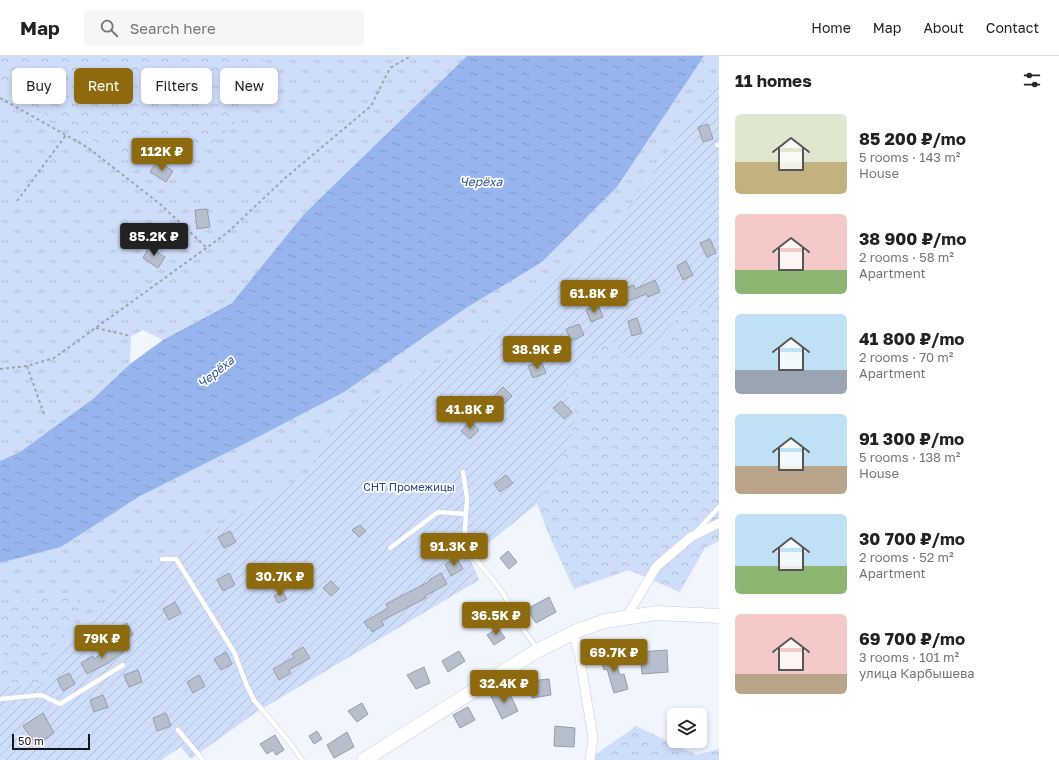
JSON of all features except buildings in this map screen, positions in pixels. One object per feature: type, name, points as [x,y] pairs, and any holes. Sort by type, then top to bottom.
[{"type":"main road","points":[[364,760],[538,650],[573,632],[605,621],[657,613],[719,616]]},
{"type":"street","points":[[626,618],[656,567],[691,537],[719,523]]},
{"type":"street","points":[[573,632],[579,653],[593,738],[590,760]]},
{"type":"lane","points":[[463,472],[466,498],[466,541],[475,558],[501,590],[523,629],[538,650]]},
{"type":"lane","points":[[691,537],[719,507]]},
{"type":"lane","points":[[390,548],[438,512],[466,514]]},
{"type":"lane","points":[[162,560],[176,559],[234,652],[254,700],[290,743],[302,760]]},
{"type":"lane","points":[[0,699],[41,695],[60,704],[123,665]]},
{"type":"lane","points":[[178,730],[203,760]]},
{"type":"path","points":[[0,369],[27,366],[54,358],[227,233],[284,179],[370,106],[390,68],[410,56]]},
{"type":"path","points":[[0,98],[87,147],[160,204],[206,248]]},
{"type":"path","points":[[17,201],[66,134]]},
{"type":"path","points":[[96,328],[131,336]]},
{"type":"path","points":[[27,366],[45,417]]},
{"type":"green space","points":[[0,56],[263,56],[264,62],[262,68],[220,68],[220,104],[251,104],[214,146],[125,160],[26,104],[66,104],[66,68],[12,68],[12,96],[0,89]]},
{"type":"green space","points":[[263,56],[467,56],[304,214],[232,303],[163,340],[143,330],[131,336],[130,364],[94,398],[20,452],[0,461],[0,89],[12,96],[12,104],[26,104],[125,160],[186,151],[249,104],[278,104],[278,68],[262,68],[264,62]]},
{"type":"green space","points":[[704,56],[719,56],[719,80],[615,226],[492,334],[338,419],[310,473],[139,574],[44,666],[44,658],[62,639],[67,593],[44,599],[22,600],[9,604],[0,604],[0,563],[61,547],[140,496],[463,310],[542,262],[617,187]]},
{"type":"green space","name":"СНТ Промежицы","points":[[719,80],[719,310],[698,307],[681,311],[657,347],[631,360],[610,340],[582,362],[565,388],[576,416],[569,445],[537,504],[470,558],[479,580],[255,713],[191,759],[181,747],[161,760],[0,760],[0,687],[52,682],[44,666],[139,574],[310,473],[338,419],[492,334],[615,226]]},
{"type":"green space","points":[[698,307],[719,310],[719,541],[705,548],[680,592],[629,570],[574,589],[551,540],[537,504],[548,486],[576,416],[565,388],[582,362],[610,340],[657,347],[681,311]]},
{"type":"green space","points":[[67,593],[76,595],[80,612],[62,639],[44,658],[44,666],[53,682],[0,687],[4,644],[0,642],[0,604],[9,604],[22,600],[44,599]]},
{"type":"green space","points":[[0,642],[4,644],[0,675]]},
{"type":"green space","points":[[636,726],[667,741],[667,748],[682,748],[697,755],[719,749],[719,760],[588,760]]},
{"type":"water","name":"Черёха","points":[[467,56],[704,56],[617,187],[542,262],[463,310],[344,392],[140,496],[61,547],[0,563],[0,461],[20,452],[94,398],[130,364],[163,340],[232,303],[304,214]]}]
